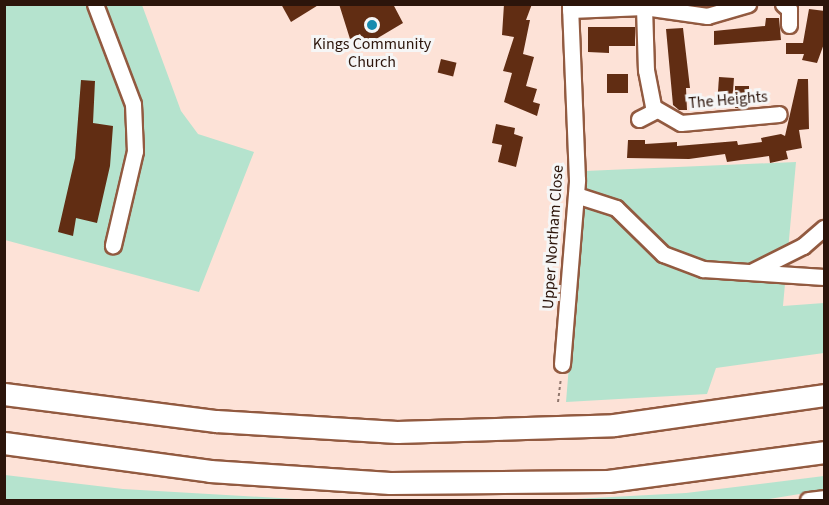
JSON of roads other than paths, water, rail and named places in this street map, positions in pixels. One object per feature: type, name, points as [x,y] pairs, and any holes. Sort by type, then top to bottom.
[{"type":"highway","points":[[4,394],[216,421],[397,432],[614,425],[825,395]]},
{"type":"highway","points":[[4,444],[210,471],[390,483],[608,481],[825,452]]},
{"type":"street","points":[[95,4],[133,104],[135,151],[113,245]]},
{"type":"street","points":[[570,7],[644,7],[707,16],[748,4]]},
{"type":"street","points":[[783,4],[789,9],[789,25]]},
{"type":"street","name":"Upper Northam Close","points":[[562,364],[576,195],[570,7]]},
{"type":"street","points":[[639,119],[657,110],[646,70],[644,7]]},
{"type":"street","name":"The Heights","points":[[657,110],[681,123],[779,114]]},
{"type":"street","points":[[576,195],[616,208],[663,254],[703,269],[825,277]]},
{"type":"street","points":[[751,272],[803,246],[825,228]]},
{"type":"street","points":[[808,501],[825,498]]},
{"type":"place","name":"Kings Community Church","points":[[372,25]]}]
